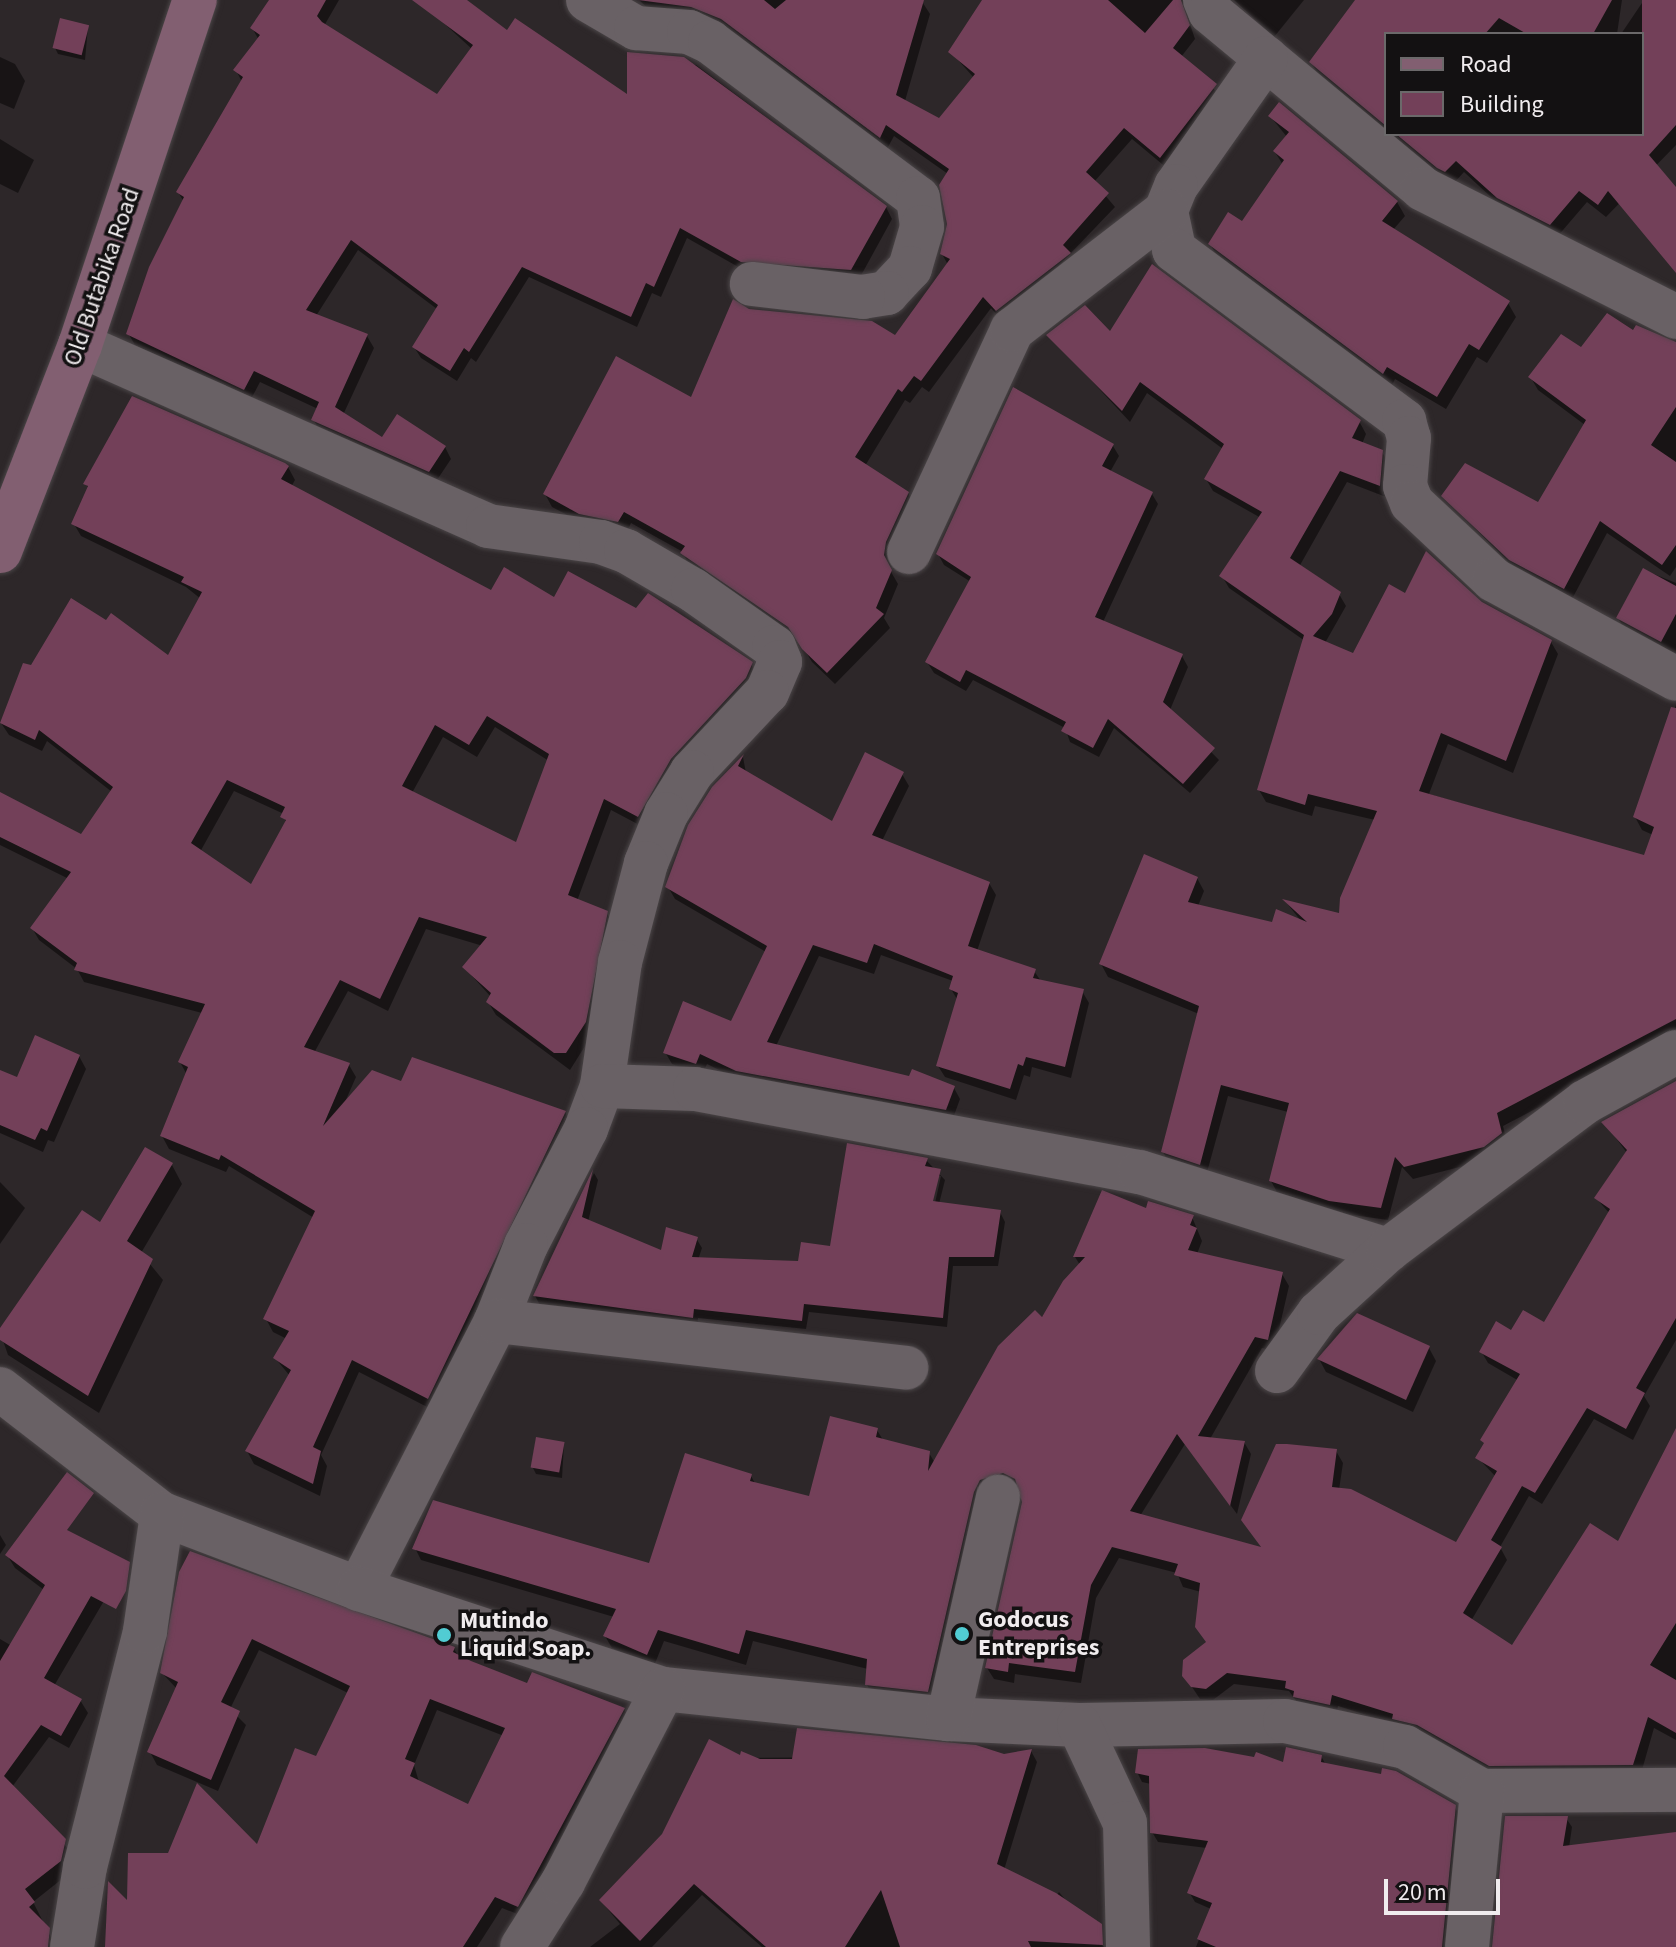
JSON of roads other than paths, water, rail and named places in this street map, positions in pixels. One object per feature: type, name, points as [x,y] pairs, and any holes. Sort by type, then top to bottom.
[{"type":"main road","name":"Old Butabika Road","points":[[0,551],[80,345],[195,0]]},
{"type":"street","points":[[588,0],[636,28],[689,32],[710,42],[918,198],[922,227],[910,268],[887,293],[863,297],[752,284]]},
{"type":"street","points":[[1205,0],[1210,12],[1446,204],[1676,317]]},
{"type":"street","points":[[909,552],[1012,330],[1166,211],[1176,186],[1266,58]]},
{"type":"street","points":[[1166,211],[1174,250],[1198,271],[1404,421],[1409,438],[1405,486],[1412,503],[1453,544],[1494,580],[1676,679]]},
{"type":"street","points":[[80,345],[488,526],[601,542],[626,551],[693,590],[774,647],[780,662],[778,676],[692,772],[666,814],[646,863],[620,962],[602,1086],[496,1321],[359,1589]]},
{"type":"street","points":[[1277,1371],[1319,1313],[1388,1250],[1585,1102],[1676,1052]]},
{"type":"street","points":[[602,1086],[695,1089],[1140,1172],[1388,1250]]},
{"type":"street","points":[[496,1321],[906,1368]]},
{"type":"street","points":[[0,1389],[162,1514],[359,1589],[663,1689],[948,1719],[1079,1725],[1285,1721],[1353,1732],[1405,1747],[1482,1791],[1676,1790]]},
{"type":"street","points":[[948,1719],[998,1497]]},
{"type":"street","points":[[72,1947],[85,1867],[142,1644],[162,1514]]},
{"type":"street","points":[[522,1947],[563,1882],[663,1689]]},
{"type":"street","points":[[1079,1725],[1125,1823],[1128,1947]]},
{"type":"street","points":[[1467,1947],[1482,1791]]},
{"type":"place","name":"Godocus Entreprises","points":[[962,1634]]},
{"type":"place","name":"Mutindo Liquid Soap.","points":[[444,1635]]}]
